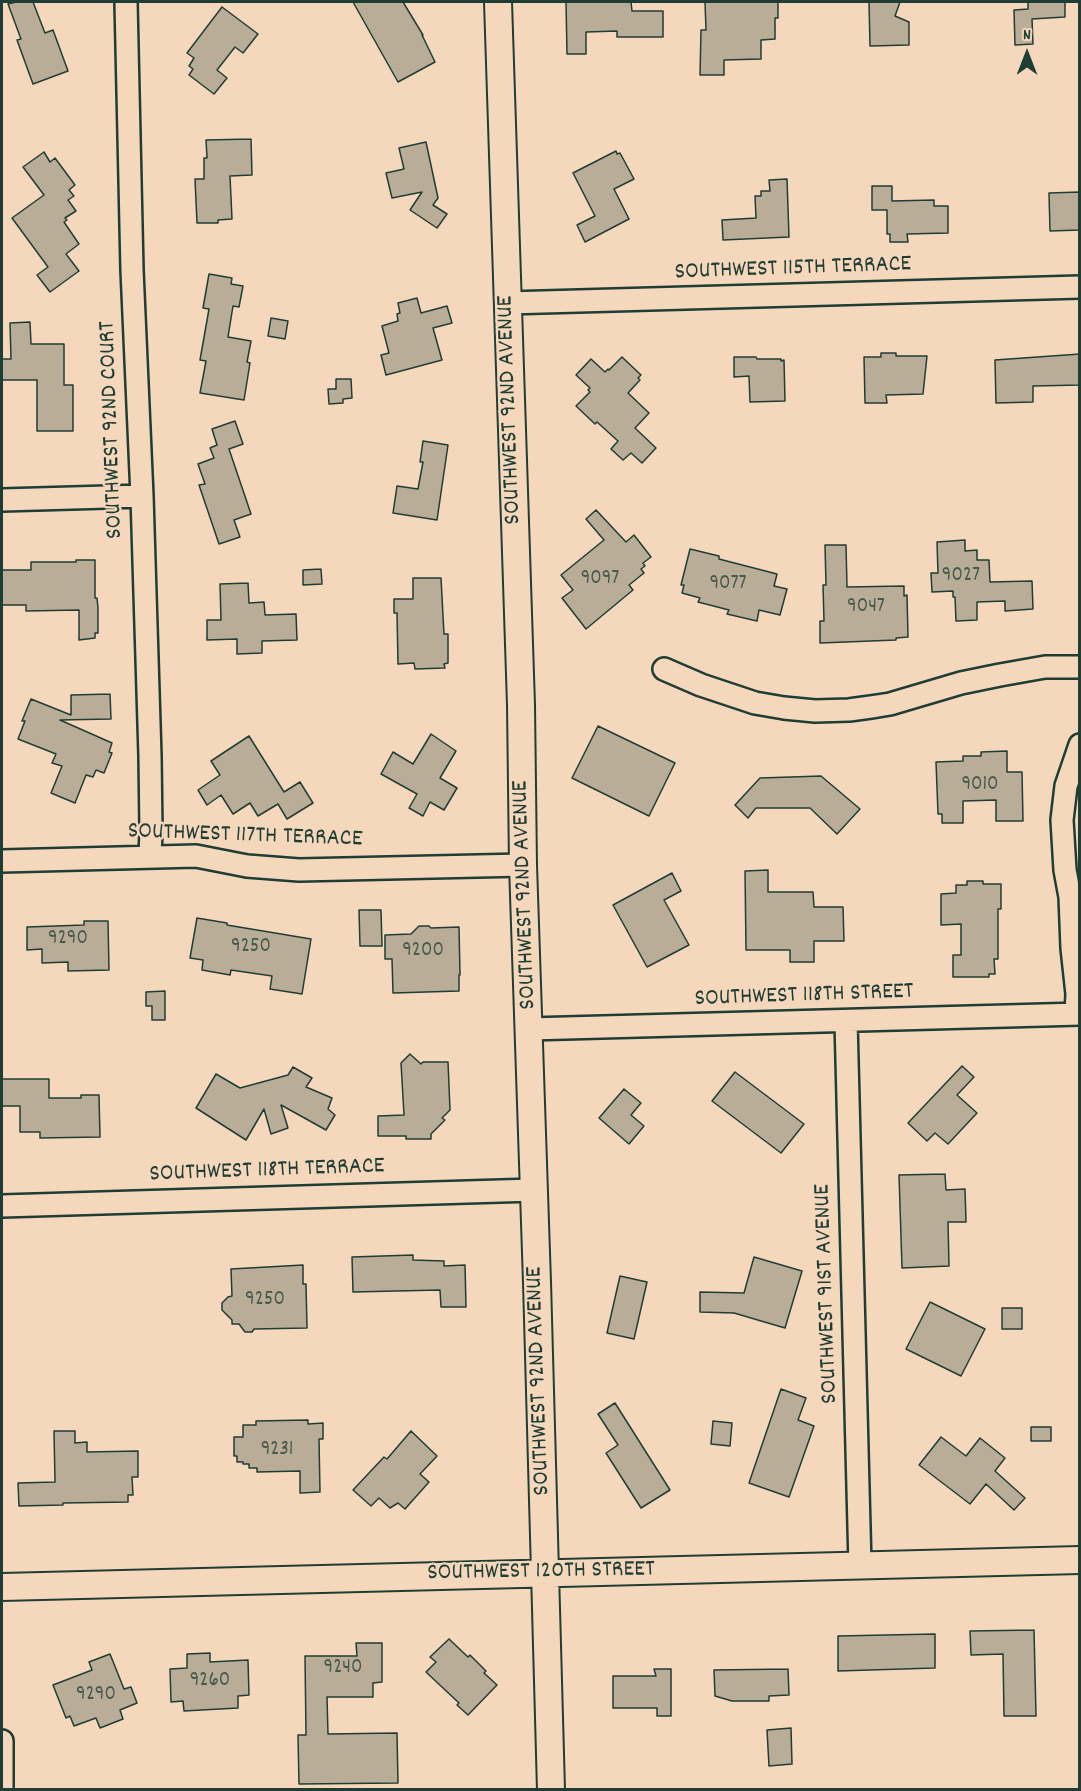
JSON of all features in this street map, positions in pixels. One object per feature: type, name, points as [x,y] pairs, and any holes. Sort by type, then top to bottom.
[{"type":"street","name":"SOUTHWEST 92ND COURT","points":[[126,2],[132,270],[150,756],[150,856]]},
{"type":"street","name":"SOUTHWEST 92ND AVENUE","points":[[498,2],[521,705],[523,864],[550,1790]]},
{"type":"street","name":"SOUTHWEST 115TH TERRACE","points":[[507,303],[1080,287]]},
{"type":"street","points":[[2,500],[142,495]]},
{"type":"street","points":[[664,669],[701,685],[755,703],[815,711],[849,710],[890,704],[961,683],[1000,675],[1045,668],[1080,667]]},
{"type":"street","points":[[1078,1014],[1072,948],[1075,902],[1063,850],[1062,820],[1066,786],[1080,745]]},
{"type":"street","name":"SOUTHWEST 117TH TERRACE","points":[[2,861],[196,856],[247,866],[299,870],[523,864]]},
{"type":"street","name":"SOUTHWEST 118TH STREET","points":[[529,1029],[1078,1014]]},
{"type":"street","name":"SOUTHWEST 91ST AVENUE","points":[[846,1021],[860,1566]]},
{"type":"street","name":"SOUTHWEST 118TH TERRACE","points":[[2,1206],[534,1190]]},
{"type":"street","name":"SOUTHWEST 120TH STREET","points":[[2,1587],[1080,1560]]},
{"type":"street","points":[[2,1741],[3,1790]]},
{"type":"building","points":[[33,2],[45,33],[53,30],[68,71],[33,84],[17,40],[21,39],[8,4]]},
{"type":"building","points":[[353,2],[403,2],[423,35],[435,62],[398,82]]},
{"type":"building","points":[[566,2],[631,2],[632,11],[663,11],[663,37],[617,37],[617,31],[586,32],[586,54],[567,54]]},
{"type":"building","points":[[705,2],[778,2],[775,39],[761,40],[761,59],[724,60],[724,75],[700,75],[701,30],[706,30]]},
{"type":"building","points":[[869,2],[900,2],[895,16],[909,22],[909,45],[870,46]]},
{"type":"building","points":[[1028,2],[1065,2],[1065,17],[1032,19],[1033,44],[1015,45],[1014,10],[1028,9]]},
{"type":"building","points":[[222,7],[258,34],[243,53],[235,47],[217,70],[227,78],[214,94],[189,75],[193,69],[189,66],[194,58],[187,53]]},
{"type":"building","points":[[251,139],[252,175],[230,176],[232,219],[218,220],[218,223],[197,223],[195,179],[204,179],[204,158],[207,158],[206,140]]},
{"type":"building","points":[[426,142],[438,198],[433,205],[447,214],[437,228],[410,210],[422,192],[392,198],[386,173],[404,169],[399,148]]},
{"type":"building","points":[[616,151],[617,154],[620,153],[634,179],[614,189],[629,219],[585,242],[577,225],[595,216],[573,173]]},
{"type":"building","points":[[44,152],[50,162],[55,158],[75,185],[69,190],[74,196],[68,200],[76,211],[65,218],[67,220],[64,222],[79,244],[66,254],[79,271],[50,292],[37,275],[48,267],[12,218],[44,195],[23,167]]},
{"type":"building","points":[[787,179],[789,237],[723,240],[722,220],[756,218],[755,196],[761,196],[761,191],[770,191],[769,180]]},
{"type":"building","points":[[872,186],[892,186],[892,201],[934,200],[934,206],[948,206],[948,233],[907,234],[908,242],[890,242],[890,234],[887,234],[887,210],[872,210]]},
{"type":"building","points":[[1080,192],[1080,230],[1050,231],[1049,193]]},
{"type":"building","points":[[209,274],[232,278],[231,284],[243,286],[239,307],[233,306],[228,337],[251,341],[244,400],[200,393],[206,361],[200,360],[209,309],[203,308]]},
{"type":"building","points":[[417,298],[421,313],[447,306],[452,323],[433,328],[442,360],[386,375],[381,355],[389,353],[382,326],[398,321],[397,314],[400,313],[398,303]]},
{"type":"building","points":[[271,318],[288,321],[285,339],[268,336]]},
{"type":"building","points":[[30,322],[31,344],[64,344],[64,385],[73,385],[73,431],[37,431],[37,380],[2,380],[2,359],[11,359],[10,323]]},
{"type":"building","points":[[881,353],[896,353],[896,356],[927,356],[923,394],[886,395],[887,403],[865,403],[864,357],[881,357]]},
{"type":"building","points":[[1080,354],[1080,385],[1033,386],[1033,402],[996,403],[995,360]]},
{"type":"building","points":[[622,357],[641,375],[638,378],[640,380],[628,393],[649,413],[635,428],[656,448],[642,463],[631,453],[623,460],[611,449],[618,441],[576,406],[590,392],[588,390],[590,388],[576,375],[591,359],[605,372]]},
{"type":"building","points":[[734,357],[784,360],[785,401],[750,402],[749,376],[734,377]]},
{"type":"building","points":[[336,379],[351,379],[352,398],[343,399],[343,403],[329,404],[328,389],[336,389]]},
{"type":"building","points":[[235,421],[243,444],[229,449],[251,514],[234,520],[240,537],[219,544],[199,485],[205,484],[198,464],[214,458],[210,448],[217,445],[212,429]]},
{"type":"building","points":[[423,441],[448,445],[437,520],[393,513],[397,486],[418,489],[423,462],[420,462]]},
{"type":"building","points":[[596,510],[626,542],[634,535],[651,557],[643,563],[645,566],[641,569],[644,573],[629,585],[633,590],[586,629],[562,598],[573,590],[561,575],[604,540],[586,519]]},
{"type":"building","points":[[965,540],[965,551],[977,550],[977,560],[989,560],[990,582],[1032,581],[1033,609],[1005,611],[1005,601],[977,602],[977,620],[956,621],[953,591],[932,592],[931,573],[938,573],[937,542]]},
{"type":"building","points":[[825,545],[846,545],[847,587],[904,586],[904,596],[907,595],[908,637],[896,638],[896,640],[820,643],[820,621],[824,621],[823,585],[826,585]]},
{"type":"building","points":[[690,549],[777,574],[774,586],[787,589],[780,615],[759,610],[757,621],[727,614],[729,610],[698,602],[700,598],[682,593],[684,585],[681,585]]},
{"type":"building","points":[[76,560],[95,560],[98,633],[95,633],[95,638],[79,640],[79,610],[26,611],[26,605],[2,605],[2,570],[31,570],[31,562],[76,562]]},
{"type":"building","points":[[321,569],[322,584],[303,585],[303,570]]},
{"type":"building","points":[[413,578],[441,578],[444,634],[448,634],[448,663],[444,664],[445,668],[415,669],[414,663],[398,664],[397,613],[394,613],[394,599],[413,599]]},
{"type":"building","points":[[248,583],[249,603],[264,602],[265,615],[296,614],[297,640],[262,641],[262,653],[237,654],[237,639],[207,640],[207,620],[221,620],[220,584]]},
{"type":"building","points":[[110,694],[111,719],[60,720],[112,743],[109,752],[112,753],[104,773],[96,770],[93,777],[86,775],[75,803],[51,793],[62,766],[52,763],[56,754],[18,739],[31,699],[71,715],[71,695]]},
{"type":"building","points":[[598,726],[675,763],[649,816],[572,778]]},
{"type":"building","points":[[431,734],[456,751],[440,778],[457,788],[444,810],[430,802],[423,816],[409,808],[417,794],[381,774],[393,752],[413,764]]},
{"type":"building","points":[[249,736],[284,792],[300,782],[313,803],[287,819],[278,804],[258,816],[250,803],[233,814],[221,795],[207,805],[198,790],[220,775],[211,761]]},
{"type":"building","points":[[1007,751],[1007,772],[1022,772],[1023,821],[996,821],[996,800],[963,801],[963,823],[942,823],[942,814],[938,814],[936,762],[963,761],[963,756],[981,756],[981,752]]},
{"type":"building","points":[[821,776],[860,809],[837,834],[810,808],[756,808],[748,818],[735,805],[760,778]]},
{"type":"building","points":[[768,870],[768,892],[813,892],[814,907],[843,907],[844,941],[814,941],[814,962],[790,962],[790,950],[746,950],[745,871]]},
{"type":"building","points":[[672,873],[681,891],[664,900],[689,945],[647,967],[613,905]]},
{"type":"building","points":[[967,881],[1001,884],[1001,909],[998,909],[998,959],[994,959],[995,974],[989,974],[989,977],[953,977],[953,955],[961,955],[961,924],[941,925],[941,894],[956,893],[956,885],[967,885]]},
{"type":"building","points":[[359,910],[381,910],[382,946],[360,946]]},
{"type":"building","points":[[197,918],[311,939],[302,994],[270,989],[272,976],[231,970],[230,975],[202,970],[203,960],[190,958]]},
{"type":"building","points":[[84,921],[108,921],[109,970],[68,971],[68,962],[42,963],[42,949],[27,950],[27,927],[84,925]]},
{"type":"building","points":[[419,926],[459,927],[459,991],[393,993],[392,959],[385,959],[385,935],[411,934]]},
{"type":"building","points":[[165,991],[165,1020],[152,1020],[152,1006],[146,1006],[146,992]]},
{"type":"building","points":[[410,1054],[421,1064],[423,1062],[448,1062],[450,1110],[442,1118],[445,1120],[431,1134],[431,1139],[378,1136],[378,1116],[404,1115],[401,1063]]},
{"type":"building","points":[[962,1066],[974,1077],[957,1095],[977,1113],[948,1144],[935,1133],[927,1141],[908,1123]]},
{"type":"building","points":[[293,1067],[312,1078],[306,1087],[332,1098],[328,1109],[335,1115],[326,1130],[281,1105],[288,1128],[271,1134],[264,1109],[246,1140],[196,1108],[216,1074],[240,1088],[288,1075]]},
{"type":"building","points":[[735,1072],[804,1124],[781,1153],[712,1101]]},
{"type":"building","points":[[2,1079],[49,1079],[49,1098],[81,1098],[81,1095],[99,1095],[100,1137],[40,1138],[40,1132],[20,1132],[20,1106],[2,1106]]},
{"type":"building","points":[[624,1089],[641,1103],[631,1115],[644,1126],[629,1144],[599,1118]]},
{"type":"building","points":[[945,1174],[946,1190],[965,1189],[966,1222],[948,1222],[949,1266],[902,1268],[899,1175]]},
{"type":"building","points":[[413,1255],[413,1260],[444,1261],[444,1266],[465,1265],[466,1307],[441,1307],[440,1290],[353,1292],[352,1257]]},
{"type":"building","points":[[754,1257],[802,1271],[785,1328],[734,1313],[700,1312],[700,1292],[744,1293]]},
{"type":"building","points":[[303,1265],[307,1328],[254,1329],[252,1332],[245,1332],[239,1324],[232,1324],[232,1320],[222,1310],[222,1303],[232,1296],[231,1269]]},
{"type":"building","points":[[620,1276],[647,1282],[634,1339],[607,1333]]},
{"type":"building","points":[[930,1302],[985,1329],[961,1376],[906,1349]]},
{"type":"building","points":[[1002,1308],[1022,1308],[1022,1329],[1002,1329]]},
{"type":"building","points":[[781,1389],[806,1398],[798,1420],[814,1426],[789,1497],[749,1483]]},
{"type":"building","points":[[615,1403],[670,1490],[641,1508],[606,1453],[618,1445],[598,1414]]},
{"type":"building","points":[[308,1420],[308,1424],[323,1423],[323,1439],[319,1439],[320,1492],[300,1493],[300,1471],[257,1472],[257,1468],[249,1468],[249,1464],[237,1462],[237,1456],[234,1456],[234,1437],[243,1437],[243,1425],[256,1425],[256,1421]]},
{"type":"building","points":[[713,1421],[732,1423],[730,1446],[711,1444]]},
{"type":"building","points":[[1031,1427],[1051,1427],[1051,1441],[1031,1441]]},
{"type":"building","points":[[54,1431],[75,1431],[75,1443],[87,1442],[87,1452],[138,1451],[138,1477],[132,1477],[133,1495],[128,1495],[128,1502],[19,1506],[18,1483],[55,1482]]},
{"type":"building","points":[[411,1431],[437,1456],[420,1474],[429,1482],[405,1509],[398,1503],[390,1508],[379,1498],[371,1506],[353,1490],[384,1457],[387,1459]]},
{"type":"building","points":[[941,1437],[966,1456],[980,1438],[1005,1458],[995,1471],[1025,1498],[1014,1510],[986,1484],[970,1504],[919,1465]]},
{"type":"building","points":[[1034,1630],[1036,1716],[1004,1716],[1003,1654],[971,1655],[970,1631]]},
{"type":"building","points":[[935,1634],[935,1668],[838,1671],[838,1636]]},
{"type":"building","points":[[449,1639],[468,1657],[470,1655],[497,1685],[468,1715],[457,1705],[459,1703],[426,1672],[436,1662],[430,1657]]},
{"type":"building","points":[[356,1643],[382,1643],[382,1682],[373,1683],[373,1697],[327,1697],[328,1734],[397,1733],[398,1783],[299,1784],[298,1735],[306,1735],[305,1656],[357,1656]]},
{"type":"building","points":[[210,1653],[210,1662],[248,1660],[249,1695],[238,1696],[238,1708],[184,1711],[183,1701],[171,1702],[170,1669],[187,1668],[187,1654]]},
{"type":"building","points":[[110,1654],[124,1689],[131,1687],[137,1703],[120,1710],[123,1719],[100,1728],[96,1718],[74,1726],[70,1716],[66,1718],[53,1685],[92,1670],[89,1662]]},
{"type":"building","points":[[654,1669],[671,1669],[671,1716],[657,1716],[657,1708],[613,1708],[613,1676],[656,1676]]},
{"type":"building","points":[[788,1669],[789,1695],[769,1696],[769,1701],[732,1701],[715,1696],[714,1670]]},
{"type":"building","points":[[791,1728],[792,1764],[769,1766],[767,1730]]}]
